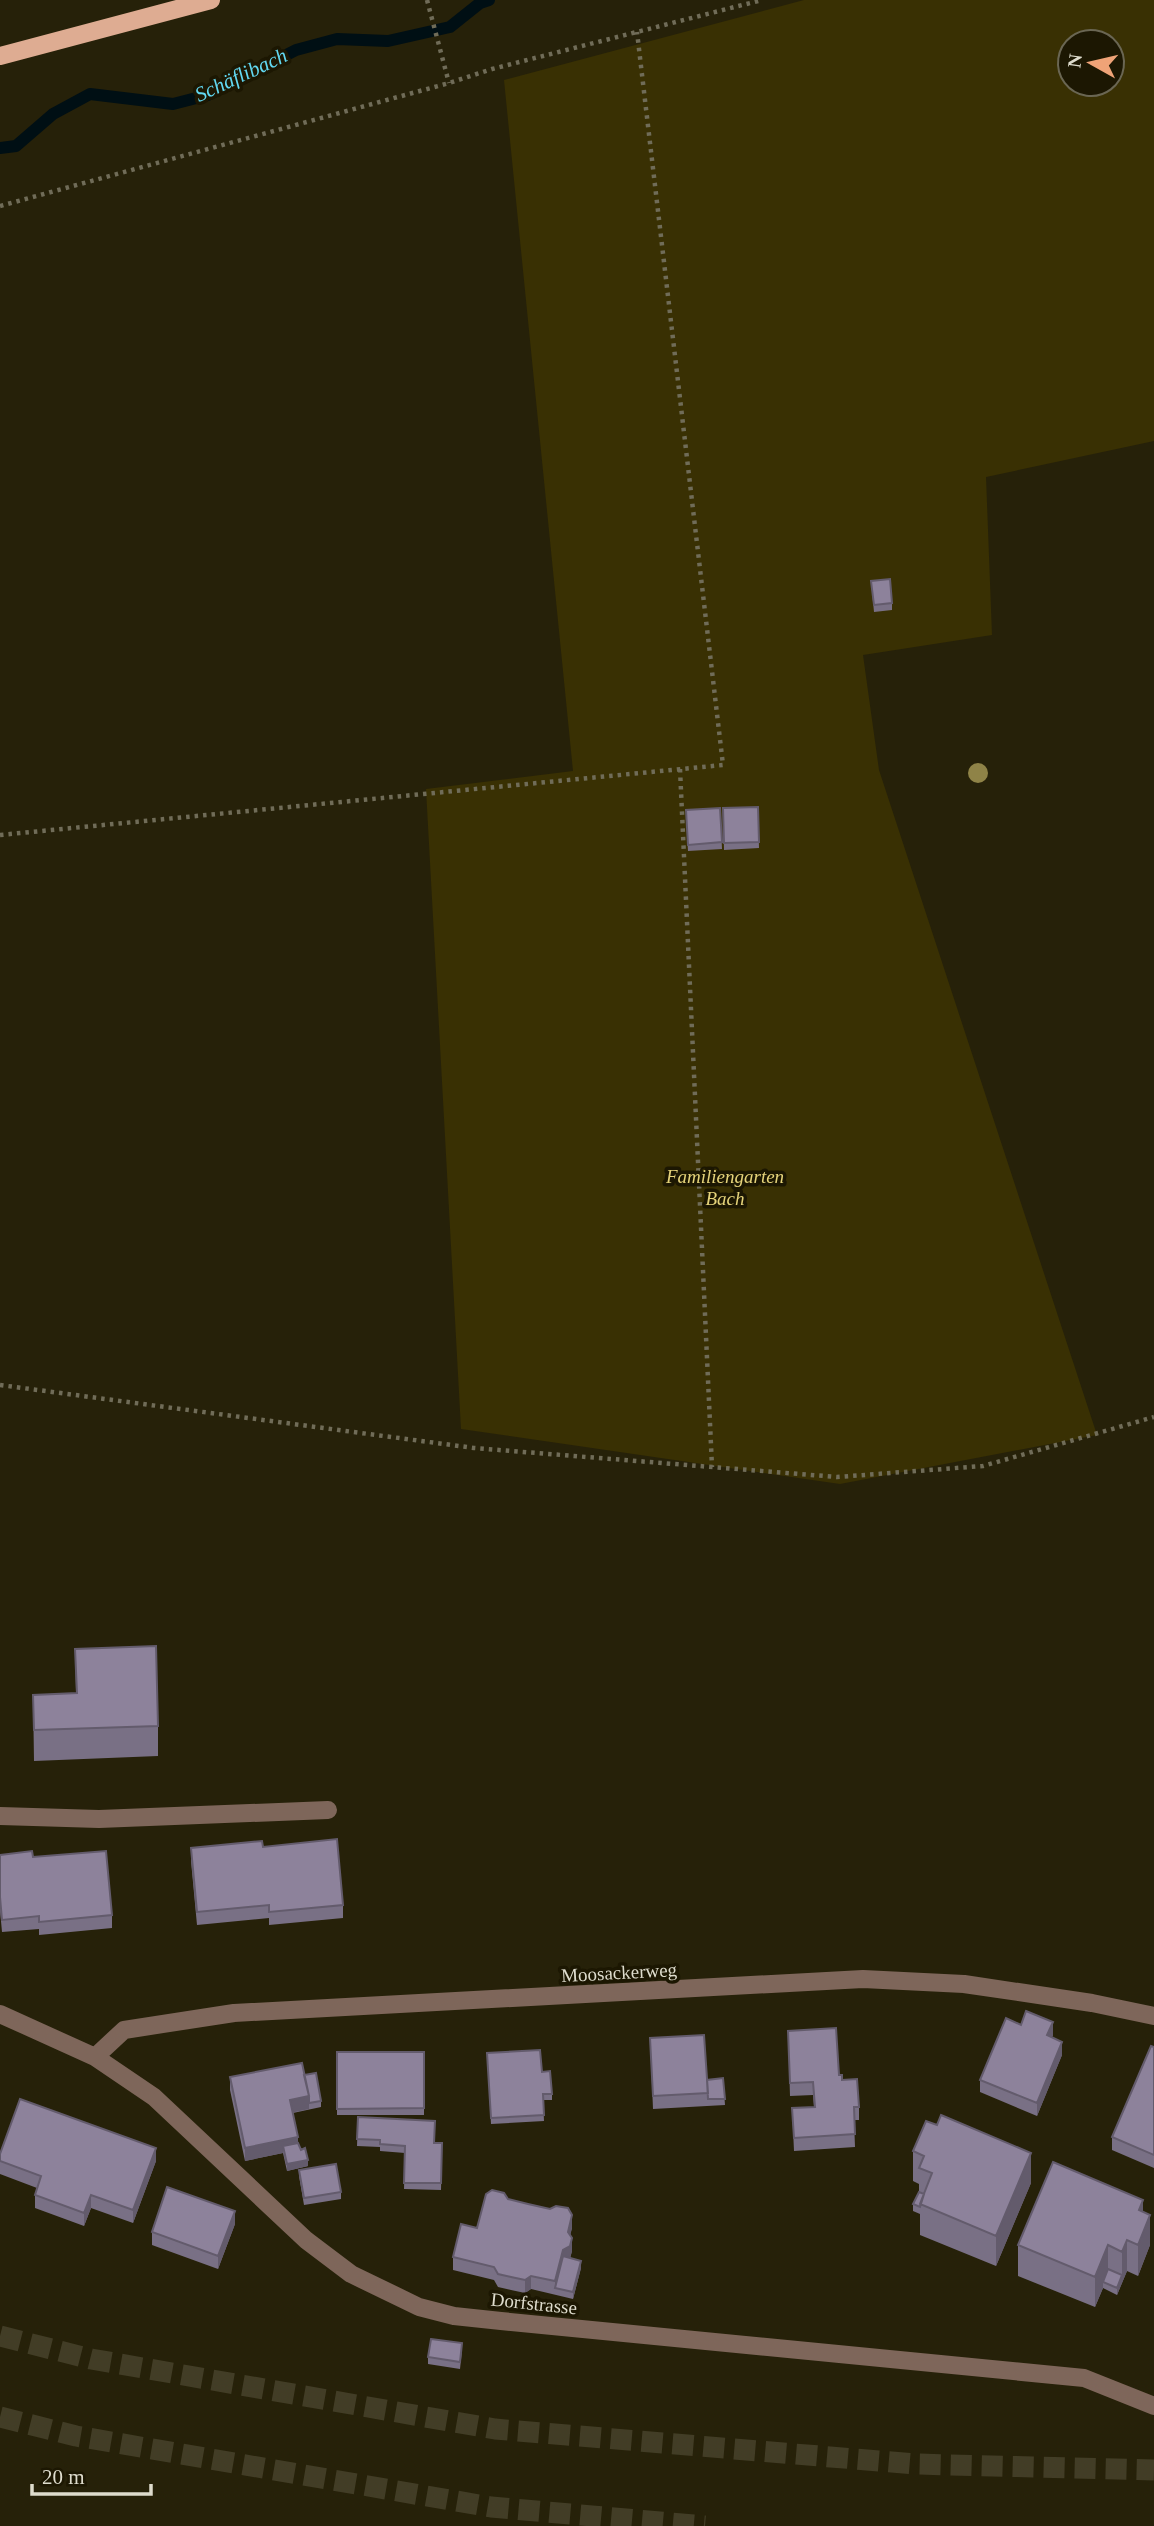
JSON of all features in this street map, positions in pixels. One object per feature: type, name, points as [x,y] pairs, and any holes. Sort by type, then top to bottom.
[{"type":"main road","points":[[0,56],[211,0]]},
{"type":"street","points":[[0,1816],[99,1819],[328,1810]]},
{"type":"street","name":"Moosackerweg","points":[[95,2057],[124,2030],[234,2014],[863,1979],[964,1984],[1092,2003],[1154,2016]]},
{"type":"street","name":"Dorfstrasse","points":[[0,2014],[95,2057],[154,2097],[306,2240],[351,2274],[419,2307],[454,2316],[1084,2378],[1154,2406]]},
{"type":"path","points":[[427,0],[449,83]]},
{"type":"path","points":[[0,206],[492,69],[762,0]]},
{"type":"path","points":[[0,835],[723,765],[638,32]]},
{"type":"path","points":[[680,769],[712,1467]]},
{"type":"path","points":[[0,1385],[474,1448],[837,1477],[983,1466],[1154,1417]]},
{"type":"green space","name":"Familiengarten Bach","points":[[804,0],[1154,0],[1154,441],[986,477],[992,635],[863,655],[879,770],[1097,1435],[840,1484],[461,1429],[426,789],[573,771],[504,80]]},
{"type":"building","points":[[890,579],[892,603],[874,605],[871,581]]},
{"type":"building","points":[[758,807],[759,842],[724,843],[723,808]]},
{"type":"building","points":[[720,808],[722,842],[688,845],[686,810]]},
{"type":"building","points":[[156,1646],[158,1726],[34,1730],[33,1695],[77,1693],[75,1649]]},
{"type":"building","points":[[337,1839],[343,1905],[269,1912],[269,1905],[197,1912],[191,1848],[262,1841],[263,1847]]},
{"type":"building","points":[[32,1851],[33,1857],[106,1851],[112,1915],[39,1922],[39,1916],[2,1920],[0,1855]]},
{"type":"building","points":[[1026,2011],[1053,2022],[1047,2035],[1062,2042],[1037,2103],[980,2080],[1006,2018],[1021,2025]]},
{"type":"building","points":[[836,2028],[839,2075],[842,2075],[842,2080],[857,2079],[859,2107],[854,2107],[855,2134],[794,2138],[792,2108],[815,2107],[813,2082],[790,2083],[788,2031]]},
{"type":"building","points":[[704,2035],[708,2093],[653,2096],[650,2038]]},
{"type":"building","points":[[1151,2046],[1154,2047],[1154,2155],[1112,2137]]},
{"type":"building","points":[[540,2050],[542,2072],[550,2071],[552,2094],[543,2094],[544,2115],[491,2118],[487,2053]]},
{"type":"building","points":[[337,2052],[424,2052],[424,2108],[337,2109]]},
{"type":"building","points":[[302,2063],[309,2096],[290,2100],[298,2137],[245,2148],[230,2077]]},
{"type":"building","points":[[316,2073],[321,2101],[309,2103],[304,2075]]},
{"type":"building","points":[[723,2078],[725,2099],[708,2099],[707,2080]]},
{"type":"building","points":[[20,2099],[156,2148],[133,2210],[91,2195],[84,2213],[35,2195],[41,2176],[0,2161],[0,2154]]},
{"type":"building","points":[[941,2115],[1031,2153],[996,2236],[920,2204],[932,2173],[919,2168],[924,2156],[913,2151],[926,2121],[937,2125]]},
{"type":"building","points":[[358,2117],[435,2121],[434,2143],[442,2143],[441,2183],[404,2183],[405,2146],[380,2144],[380,2140],[357,2139]]},
{"type":"building","points":[[298,2143],[301,2150],[305,2148],[308,2160],[287,2164],[283,2146]]},
{"type":"building","points":[[1053,2162],[1143,2200],[1139,2210],[1150,2215],[1138,2245],[1127,2240],[1122,2252],[1108,2245],[1095,2277],[1018,2245]]},
{"type":"building","points":[[336,2164],[341,2192],[304,2198],[299,2170]]},
{"type":"building","points":[[167,2187],[235,2211],[218,2256],[152,2232]]},
{"type":"building","points":[[492,2190],[504,2193],[508,2199],[528,2204],[550,2209],[556,2206],[568,2208],[572,2215],[568,2232],[572,2238],[570,2246],[563,2250],[555,2281],[531,2276],[525,2280],[498,2274],[494,2267],[453,2257],[461,2224],[477,2228],[486,2194]]},
{"type":"building","points":[[919,2192],[924,2194],[920,2207],[913,2204]]},
{"type":"building","points":[[563,2256],[581,2261],[573,2292],[555,2288]]},
{"type":"building","points":[[1108,2269],[1122,2275],[1117,2288],[1103,2282]]},
{"type":"building","points":[[431,2339],[462,2343],[460,2362],[428,2357]]},
{"type":"waterway","name":"Schäflibach","points":[[0,148],[16,146],[53,114],[90,94],[173,104],[208,95],[296,50],[337,39],[388,41],[450,27],[480,3],[489,0]]},
{"type":"tunnel","points":[[0,2336],[91,2359],[495,2429],[915,2464],[1154,2470]]},
{"type":"tunnel","points":[[0,2417],[76,2436],[491,2507],[705,2526]]}]
